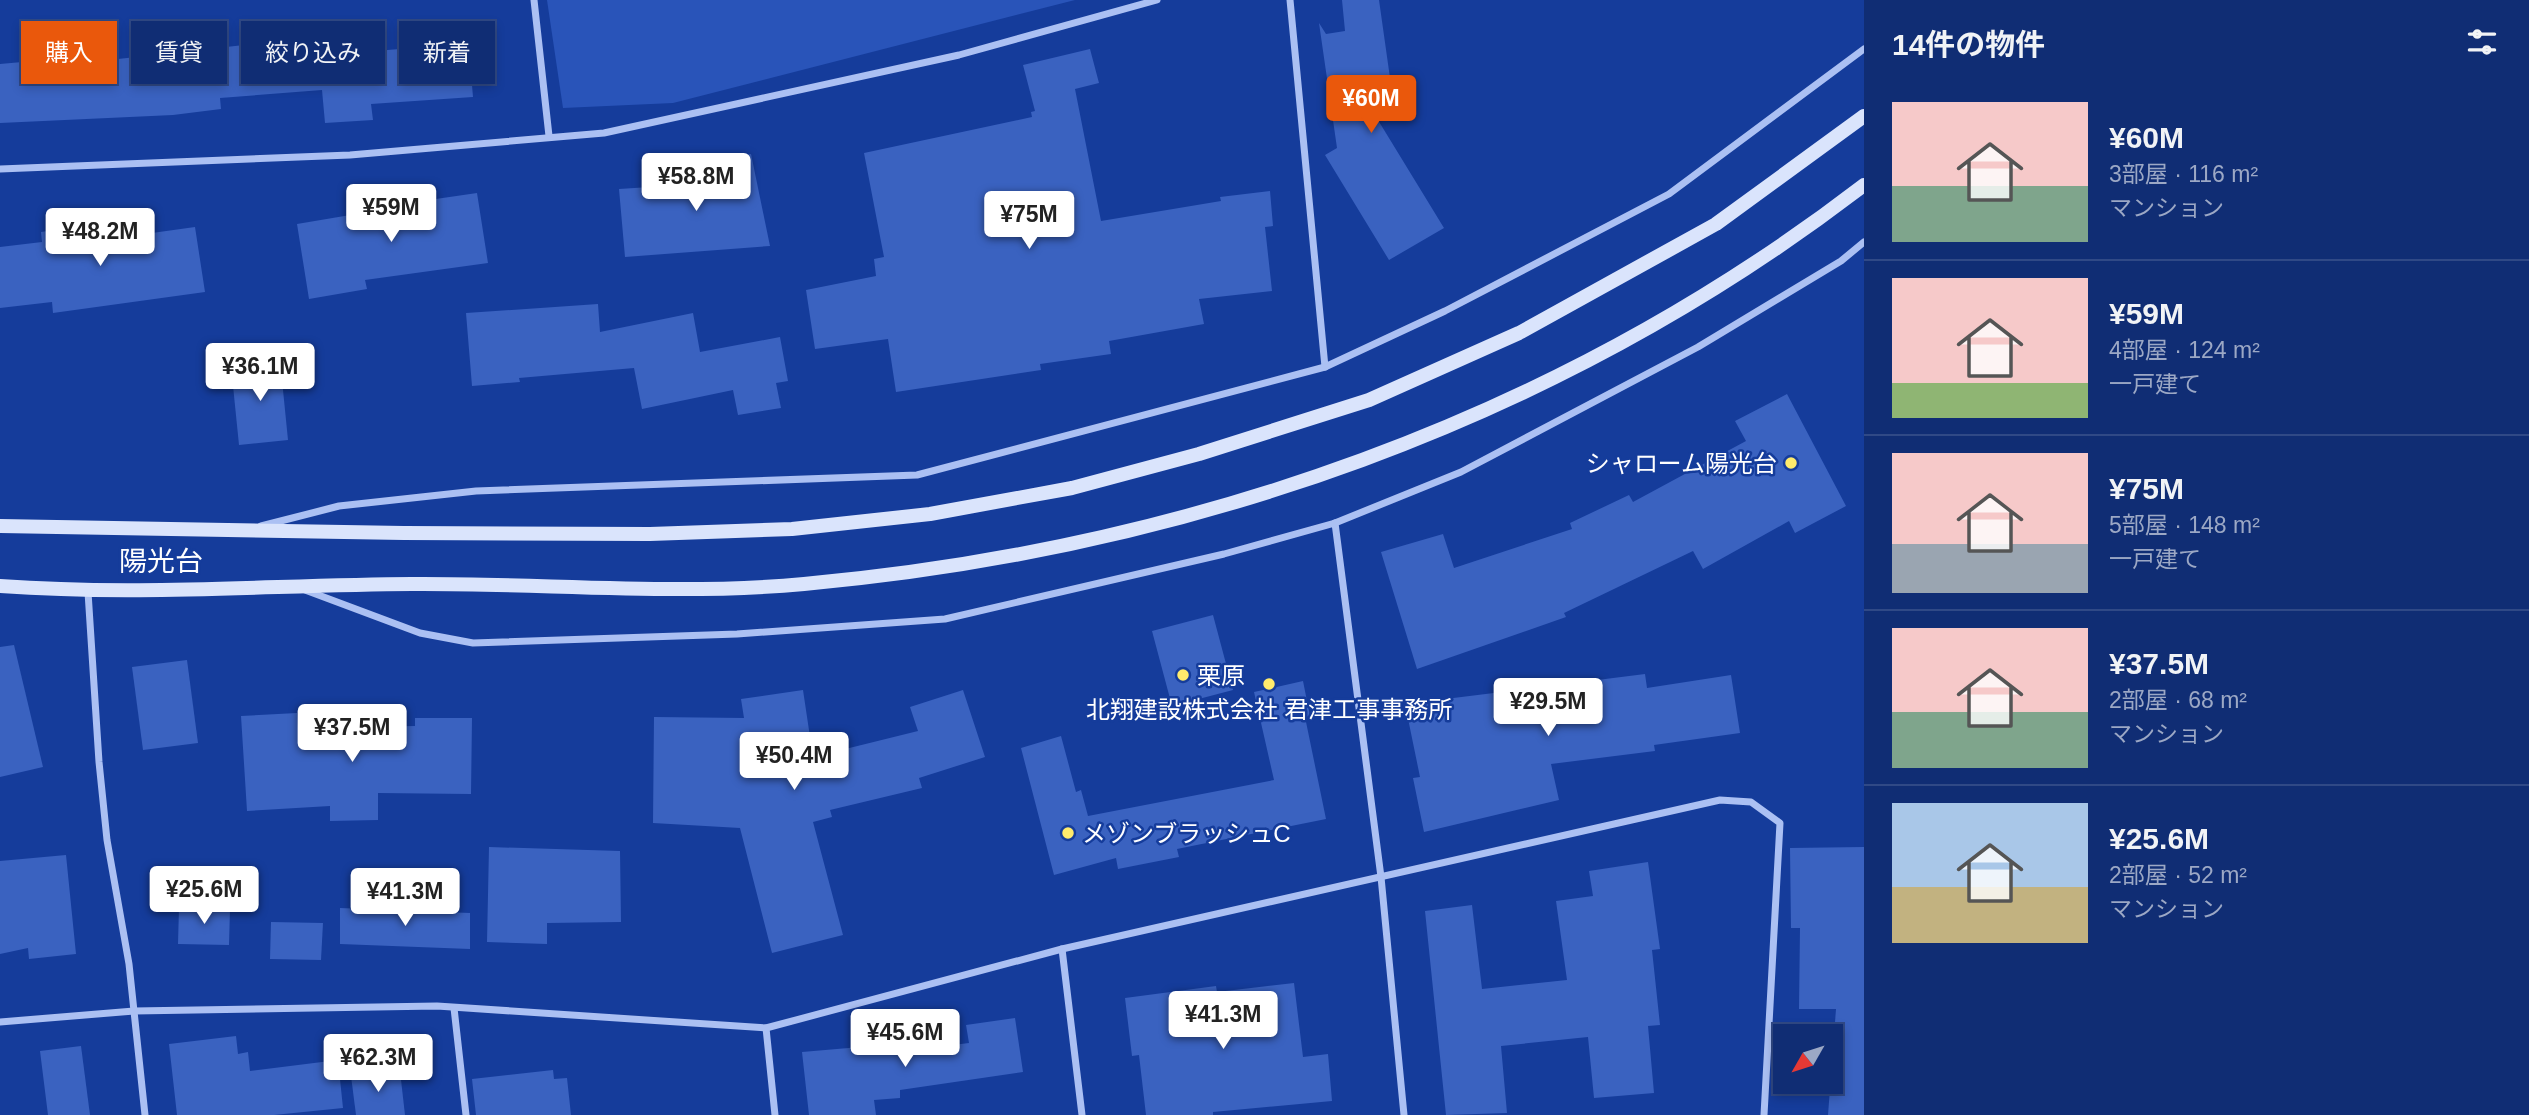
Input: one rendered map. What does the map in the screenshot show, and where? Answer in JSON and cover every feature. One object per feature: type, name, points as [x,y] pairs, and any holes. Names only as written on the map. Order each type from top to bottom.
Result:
[{"type":"street","points":[[534,0],[549,136]]},
{"type":"street","points":[[0,169],[350,155],[604,133],[946,58],[1157,0]]},
{"type":"street","points":[[1290,0],[1325,367]]},
{"type":"street","points":[[240,531],[339,506],[476,491],[917,475],[1325,367],[1445,312],[1669,194],[1864,49]]},
{"type":"street","points":[[0,526],[650,534],[792,529],[930,514],[1059,491],[1199,454],[1369,400],[1520,333],[1716,223],[1864,116]]},
{"type":"street","points":[[0,586],[88,592],[414,584],[624,589],[800,585],[928,569],[1078,545],[1211,509],[1388,453],[1544,385],[1640,333],[1734,275],[1864,185]]},
{"type":"street","points":[[298,587],[420,633],[473,643],[737,634],[946,619],[1224,554],[1335,523],[1461,472],[1662,365],[1841,261],[1864,242]]},
{"type":"street","points":[[1335,523],[1381,877],[1404,1115]]},
{"type":"street","points":[[88,592],[90,660],[107,840],[134,1011],[145,1115]]},
{"type":"street","points":[[0,1022],[134,1011],[454,1007],[766,1028],[1062,949],[1720,800],[1751,802],[1780,823],[1764,1115]]},
{"type":"street","points":[[1062,949],[1082,1115]]},
{"type":"street","points":[[454,1007],[466,1115]]},
{"type":"street","points":[[766,1028],[775,1115]]},
{"type":"shaded area","points":[[547,0],[1075,0],[673,103],[563,108]]},
{"type":"building","points":[[1342,0],[1379,0],[1391,85],[1359,89],[1444,228],[1389,260],[1325,155],[1337,148],[1319,23],[1326,34],[1345,31]]},
{"type":"building","points":[[241,45],[241,84],[385,84],[385,50],[399,49],[399,84],[472,84],[473,97],[371,104],[373,120],[325,123],[322,90],[220,98],[221,109],[173,115],[0,123],[0,64],[21,62],[21,84],[117,84],[117,59],[131,58],[131,84],[227,84],[227,47]]},
{"type":"building","points":[[1090,49],[1099,83],[1075,89],[1101,221],[1221,201],[1220,197],[1270,191],[1273,226],[1265,227],[1272,291],[1199,299],[1204,324],[1109,341],[1111,354],[1040,364],[1041,370],[896,392],[888,339],[815,349],[806,290],[876,276],[874,259],[884,257],[864,153],[1032,117],[1031,112],[1035,111],[1023,65]]},
{"type":"building","points":[[751,154],[770,246],[625,257],[619,189],[696,184],[693,166]]},
{"type":"building","points":[[477,193],[488,263],[365,280],[367,289],[309,299],[297,224],[374,211],[374,208]]},
{"type":"building","points":[[107,222],[109,239],[195,227],[205,292],[53,313],[52,302],[0,308],[0,247],[42,242],[41,232]]},
{"type":"building","points":[[598,304],[600,332],[693,313],[700,352],[780,337],[788,381],[776,383],[781,408],[738,415],[733,390],[642,409],[634,368],[519,378],[520,382],[472,386],[466,313]]},
{"type":"building","points":[[280,360],[288,440],[239,445],[231,366]]},
{"type":"building","points":[[1787,394],[1846,506],[1795,533],[1789,521],[1703,569],[1693,551],[1564,613],[1566,617],[1417,669],[1381,552],[1443,534],[1454,568],[1572,529],[1570,523],[1629,495],[1633,502],[1746,441],[1735,421]]},
{"type":"building","name":"栗原","points":[[1213,615],[1233,690],[1172,706],[1152,631]]},
{"type":"building","points":[[14,645],[43,767],[0,777],[0,647]]},
{"type":"building","points":[[187,660],[198,743],[143,750],[132,667]]},
{"type":"building","points":[[1645,674],[1647,688],[1731,675],[1740,733],[1654,745],[1655,751],[1551,764],[1559,800],[1424,832],[1413,778],[1420,777],[1405,704]]},
{"type":"building","points":[[1303,681],[1310,716],[1305,717],[1326,819],[1177,849],[1179,857],[1118,869],[1116,858],[1054,875],[1021,748],[1061,736],[1076,792],[1081,790],[1088,816],[1274,780],[1254,692]]},
{"type":"building","points":[[803,690],[813,757],[918,731],[910,707],[963,690],[985,757],[919,778],[922,788],[830,810],[832,817],[813,822],[843,935],[772,953],[740,828],[653,823],[654,717],[744,718],[741,699]]},
{"type":"building","points":[[297,713],[298,728],[415,726],[415,718],[472,718],[471,794],[378,793],[378,820],[330,821],[330,806],[247,811],[241,716]]},
{"type":"building","points":[[489,847],[620,851],[621,922],[547,923],[547,944],[487,942]]},
{"type":"building","points":[[1864,847],[1864,1115],[1828,1115],[1830,1094],[1843,1094],[1843,1024],[1835,1024],[1836,1009],[1799,1009],[1800,928],[1791,928],[1790,848]]},
{"type":"building","points":[[66,855],[76,954],[29,959],[28,948],[0,954],[0,861]]},
{"type":"building","points":[[1648,862],[1660,949],[1652,950],[1660,1025],[1648,1026],[1654,1093],[1594,1098],[1588,1037],[1501,1046],[1507,1113],[1446,1115],[1425,911],[1472,905],[1482,989],[1567,980],[1556,901],[1593,896],[1589,871]]},
{"type":"building","points":[[179,907],[230,909],[229,945],[178,944]]},
{"type":"building","points":[[340,908],[470,913],[470,949],[340,944]]},
{"type":"building","points":[[271,922],[323,923],[321,960],[270,959]]},
{"type":"building","points":[[1294,983],[1303,1057],[1328,1054],[1332,1101],[1213,1112],[1213,1115],[1146,1115],[1139,1055],[1132,1056],[1125,998],[1216,986],[1217,992]]},
{"type":"building","points":[[1015,1018],[1023,1072],[900,1090],[900,1098],[874,1100],[876,1115],[809,1115],[802,1052],[895,1044],[896,1052],[969,1043],[966,1025]]},
{"type":"building","points":[[236,1036],[238,1054],[248,1052],[250,1071],[338,1060],[343,1108],[274,1115],[177,1115],[169,1044]]},
{"type":"building","points":[[81,1046],[90,1115],[48,1115],[40,1051]]},
{"type":"building","points":[[553,1070],[554,1079],[567,1078],[571,1115],[476,1115],[472,1079]]},
{"type":"building","points":[[400,1071],[405,1115],[356,1115],[351,1076]]},
{"type":"place","name":"シャローム陽光台","points":[[1791,463]]},
{"type":"place","name":"栗原","points":[[1183,675]]},
{"type":"place","name":"北翔建設株式会社 君津工事事務所","points":[[1269,684]]},
{"type":"place","name":"メゾンブラッシュC","points":[[1068,833]]},
{"type":"district","name":"陽光台","points":[[161,561]]}]
